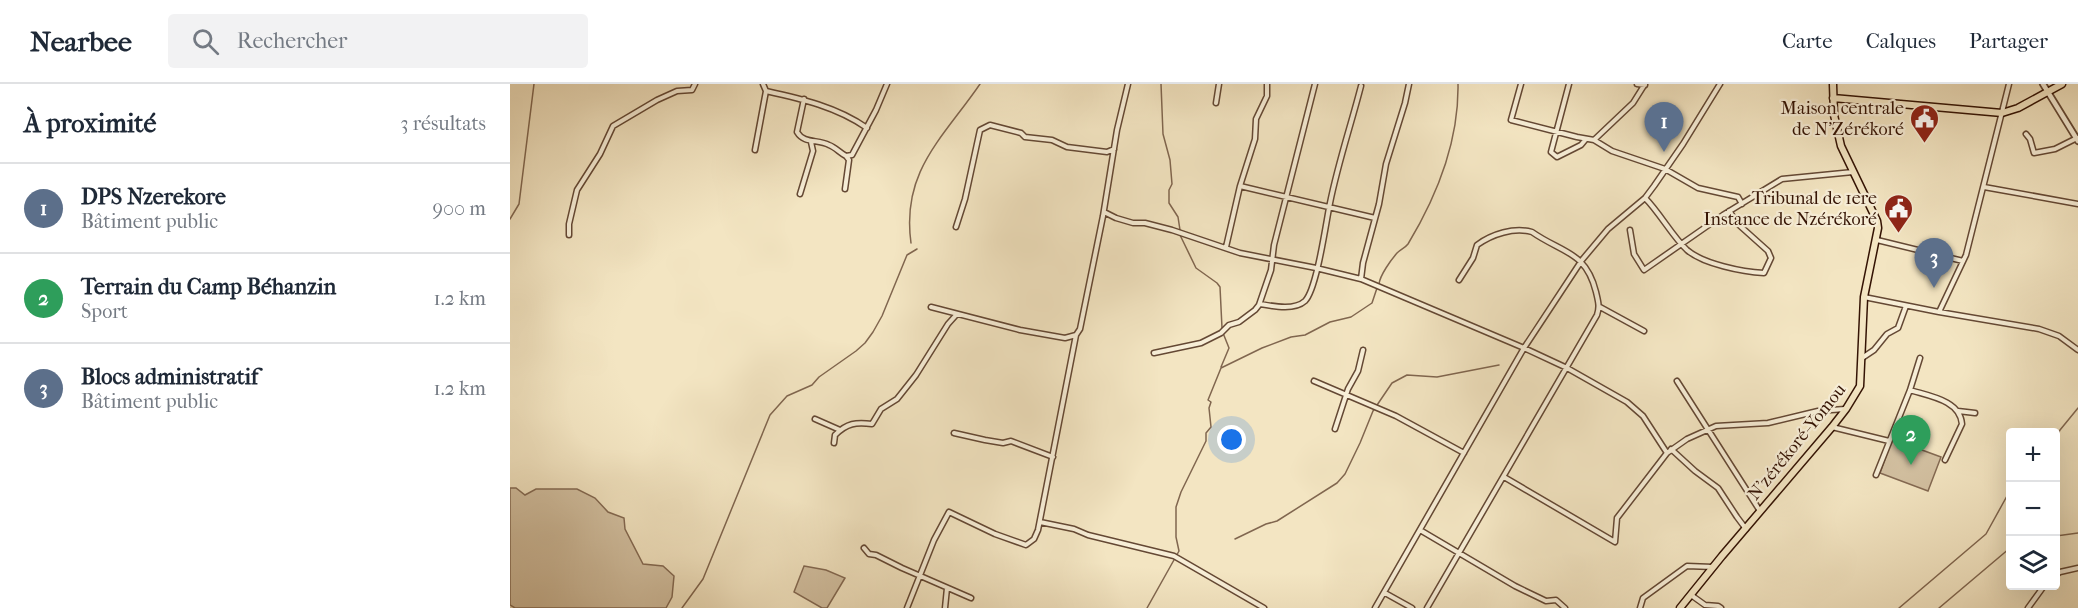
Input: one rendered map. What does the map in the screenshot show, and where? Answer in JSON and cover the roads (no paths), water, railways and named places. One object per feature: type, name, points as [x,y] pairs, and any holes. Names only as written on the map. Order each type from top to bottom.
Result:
[{"type":"highway","name":"N'zérékoré-Yomou","points":[[1680,608],[1832,427],[1860,386],[1864,297],[1878,228],[1841,146],[1834,114],[1833,84]]},
{"type":"highway","points":[[1833,98],[2002,113],[2018,108],[2062,84]]},
{"type":"street","points":[[569,235],[569,224],[577,190],[600,154],[613,126],[657,100],[677,91],[692,90],[694,84]]},
{"type":"street","points":[[755,150],[766,91],[763,84]]},
{"type":"street","points":[[845,189],[849,157],[867,128],[887,84]]},
{"type":"street","points":[[907,608],[934,540],[949,512],[995,534],[1026,545],[1034,539],[1040,522],[1076,335],[1080,329],[1128,84]]},
{"type":"street","points":[[1216,103],[1219,84]]},
{"type":"street","points":[[1226,247],[1240,186],[1255,139],[1256,119],[1267,96],[1267,84]]},
{"type":"street","points":[[1154,353],[1201,343],[1221,333],[1232,323],[1239,322],[1256,310],[1260,304],[1315,84]]},
{"type":"street","points":[[1361,279],[1386,164],[1405,103],[1408,84]]},
{"type":"street","points":[[1521,84],[1511,120],[1594,140],[1612,151],[1665,169],[1698,188],[1738,197],[1742,204]]},
{"type":"street","points":[[1569,84],[1551,153],[1557,156],[1581,145],[1586,139]]},
{"type":"street","points":[[1637,84],[1645,84]]},
{"type":"street","points":[[1594,140],[1633,103],[1645,84]]},
{"type":"street","points":[[1375,608],[1524,348],[1582,260],[1608,229],[1645,198],[1683,144],[1720,84]]},
{"type":"street","points":[[1939,312],[1963,261],[2009,84]]},
{"type":"street","points":[[2026,135],[2030,139],[2034,153],[2055,149],[2078,139],[2043,84]]},
{"type":"street","points":[[1260,304],[1295,306],[1304,301],[1314,279],[1360,86]]},
{"type":"street","points":[[766,91],[804,99],[842,113],[867,128]]},
{"type":"street","points":[[804,99],[797,132],[800,137],[811,142],[829,145],[849,157]]},
{"type":"street","points":[[956,227],[965,200],[980,130],[990,125],[1021,133],[1025,137],[1052,140],[1067,147],[1107,152],[1114,149]]},
{"type":"street","points":[[800,194],[813,151],[811,142]]},
{"type":"street","points":[[1630,230],[1634,254],[1644,270],[1729,211],[1782,179],[1853,172]]},
{"type":"street","points":[[1240,186],[1375,218]]},
{"type":"street","points":[[1984,187],[2078,204]]},
{"type":"street","points":[[1645,198],[1688,251],[1718,264],[1754,273],[1764,273],[1771,258],[1768,251],[1739,225],[1729,211]]},
{"type":"street","points":[[1104,212],[1116,218],[1133,223],[1145,223],[1240,253],[1361,279],[1524,348],[1567,368],[1627,402],[1643,416],[1667,453]]},
{"type":"street","points":[[1427,608],[1600,307],[1594,281],[1582,260],[1532,232],[1518,229],[1489,238],[1477,245],[1473,258],[1459,280]]},
{"type":"street","points":[[1877,240],[1963,261]]},
{"type":"street","points":[[1864,297],[2039,329],[2059,336],[2078,350]]},
{"type":"street","points":[[1862,358],[1874,350],[1887,334],[1898,328],[1906,306]]},
{"type":"street","points":[[932,307],[1020,330],[1065,338],[1076,335]]},
{"type":"street","points":[[1600,307],[1644,331]]},
{"type":"street","points":[[834,443],[835,435],[840,430],[854,422],[873,424],[881,409],[897,399],[957,314]]},
{"type":"street","points":[[1335,429],[1346,395],[1358,371],[1363,350]]},
{"type":"street","points":[[1876,475],[1910,390],[1920,358]]},
{"type":"street","points":[[1314,381],[1396,416],[1464,453]]},
{"type":"street","points":[[1677,381],[1760,512]]},
{"type":"street","points":[[1910,390],[1943,401],[1958,411],[1975,413]]},
{"type":"street","points":[[1504,477],[1615,542],[1617,518],[1667,453],[1687,439],[1716,426],[1768,423],[1818,411],[1846,409]]},
{"type":"street","points":[[1945,460],[1962,424],[1958,411]]},
{"type":"street","points":[[815,419],[840,430]]},
{"type":"street","points":[[1832,427],[1889,441]]},
{"type":"street","points":[[954,433],[1004,443],[1011,441],[1053,457]]},
{"type":"street","points":[[1671,449],[1718,488],[1747,529]]},
{"type":"street","points":[[1040,522],[1176,557],[1264,608]]},
{"type":"street","points":[[1420,530],[1545,604],[1556,600],[1565,608]]},
{"type":"street","points":[[864,548],[869,554],[876,555],[971,598]]},
{"type":"street","points":[[1640,608],[1643,598],[1687,566],[1713,567]]},
{"type":"street","points":[[2060,572],[2078,568]]},
{"type":"street","points":[[945,608],[947,588]]},
{"type":"street","points":[[2028,608],[2041,590]]},
{"type":"street","points":[[1385,593],[1412,608]]},
{"type":"street","points":[[1691,595],[1705,605],[1721,608]]},
{"type":"waterway","points":[[510,219],[519,204],[534,84]]},
{"type":"waterway","points":[[911,243],[912,195],[919,175],[939,139],[980,84]]},
{"type":"waterway","points":[[1161,84],[1163,134],[1170,160],[1172,184],[1169,190],[1169,203],[1178,217],[1180,230]]},
{"type":"waterway","points":[[1379,284],[1392,260],[1408,244],[1419,226],[1437,187],[1455,126],[1458,84]]},
{"type":"waterway","points":[[1180,235],[1196,268],[1220,287],[1222,328]]},
{"type":"waterway","points":[[682,608],[703,579],[770,415],[787,396],[812,385],[819,377],[865,343],[882,316],[907,255],[917,249]]},
{"type":"waterway","points":[[1147,608],[1179,551],[1176,537],[1176,507],[1206,441],[1206,433],[1211,427],[1209,408],[1211,402],[1208,400],[1221,368],[1262,348],[1291,337],[1305,335],[1330,322],[1351,317],[1372,303],[1377,288]]},
{"type":"waterway","points":[[1221,367],[1229,348],[1223,333]]},
{"type":"waterway","points":[[1235,539],[1277,521],[1337,483],[1345,474],[1373,411],[1392,383],[1407,375],[1437,377],[1499,365]]},
{"type":"waterway","points":[[2060,430],[2078,408]]},
{"type":"waterway","points":[[1899,608],[1986,534],[2006,498]]},
{"type":"waterway","points":[[2060,535],[2078,533]]},
{"type":"waterway","points":[[1939,608],[2006,551]]},
{"type":"place","name":"Maison centrale de N'Zérékoré","points":[[1925,144]]},
{"type":"place","name":"DPS Nzerekore","points":[[1664,152]]},
{"type":"place","name":"Tribunal de 1ere Instance de Nzérékoré","points":[[1898,234]]},
{"type":"place","name":"Blocs administratif","points":[[1934,288]]},
{"type":"place","name":"Terrain du Camp Béhanzin","points":[[1911,465]]}]
